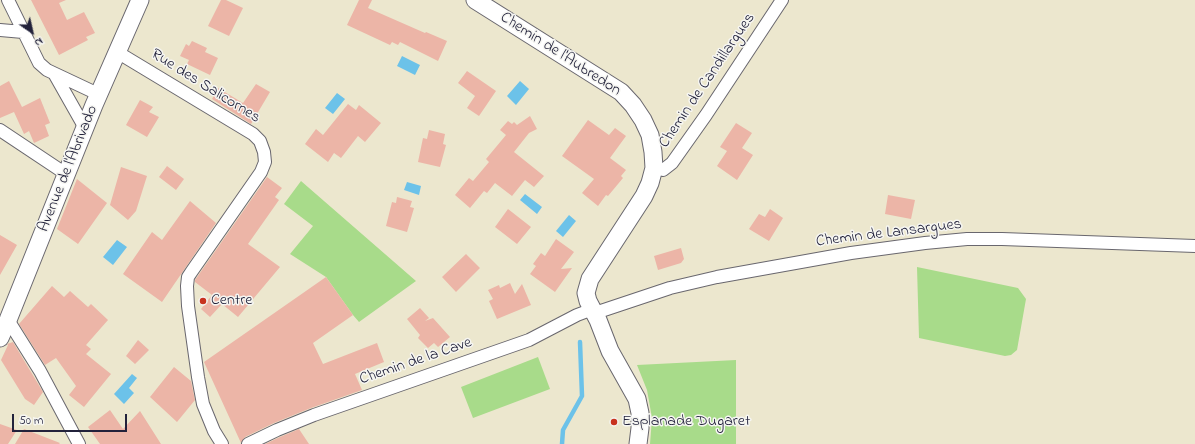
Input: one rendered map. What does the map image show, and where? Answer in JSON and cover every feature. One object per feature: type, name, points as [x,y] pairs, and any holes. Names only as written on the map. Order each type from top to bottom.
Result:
[{"type":"street","points":[[8,0],[39,63],[47,70],[98,94]]},
{"type":"street","name":"Avenue de l'Abrivado","points":[[0,338],[98,94],[140,0]]},
{"type":"street","name":"Chemin de l'Aubredon","points":[[475,0],[621,92],[633,105],[643,120],[650,135],[654,168],[650,183],[644,196],[590,279],[586,293],[588,301],[594,311],[610,351],[637,399],[640,420],[638,444]]},
{"type":"street","name":"Chemin de Candillargues","points":[[654,168],[663,170],[672,163],[706,115],[782,0]]},
{"type":"street","points":[[0,30],[23,32]]},
{"type":"street","name":"Rue des Salicornes","points":[[117,52],[253,134],[260,141],[264,152],[265,162],[261,172],[188,278],[188,306],[203,404],[214,431],[222,444]]},
{"type":"street","points":[[55,74],[85,128]]},
{"type":"street","points":[[0,130],[66,174]]},
{"type":"street","name":"Chemin de Lansargues","points":[[594,311],[670,288],[717,277],[851,253],[926,244],[967,240],[1002,239],[1195,246]]},
{"type":"street","name":"Chemin de la Cave","points":[[248,444],[314,415],[529,340],[577,315],[594,311]]},
{"type":"street","points":[[8,320],[40,371],[80,444]]},
{"type":"green space","points":[[301,181],[416,281],[359,322],[326,277],[290,254],[313,226],[284,204]]},
{"type":"green space","points":[[917,267],[1018,288],[1026,299],[1017,350],[1011,355],[1005,356],[919,338]]},
{"type":"green space","points":[[538,357],[550,389],[473,418],[461,387]]},
{"type":"green space","points":[[736,360],[736,444],[650,444],[652,418],[647,390],[637,365]]},
{"type":"water","points":[[402,56],[420,65],[415,75],[397,66]]},
{"type":"water","points":[[520,81],[529,89],[516,105],[507,96]]},
{"type":"water","points":[[337,93],[345,99],[333,114],[325,108]]},
{"type":"water","points":[[407,182],[421,186],[419,195],[404,190]]},
{"type":"water","points":[[525,194],[542,207],[537,214],[520,200]]},
{"type":"water","points":[[569,215],[576,221],[563,237],[556,231]]},
{"type":"water","points":[[117,240],[127,247],[113,265],[103,257]]},
{"type":"water","points":[[132,374],[137,378],[129,388],[134,393],[124,404],[114,394]]},
{"type":"building","points":[[31,0],[66,0],[59,3],[67,20],[84,12],[95,33],[86,37],[88,40],[59,55]]},
{"type":"building","points":[[221,0],[226,0],[243,8],[229,36],[208,26]]},
{"type":"building","points":[[359,0],[372,0],[368,8],[447,41],[438,61],[400,42],[398,45],[392,42],[390,45],[347,25]]},
{"type":"building","points":[[192,41],[207,48],[205,52],[218,58],[210,75],[187,64],[189,60],[180,56],[186,44],[189,46]]},
{"type":"building","points":[[467,71],[496,91],[479,116],[467,108],[475,96],[458,83]]},
{"type":"building","points":[[9,81],[22,107],[40,98],[50,123],[45,125],[49,136],[34,143],[29,131],[24,134],[14,112],[0,118],[0,86]]},
{"type":"building","points":[[256,84],[270,92],[251,124],[212,99],[218,88],[243,103]]},
{"type":"building","points":[[140,100],[153,107],[149,112],[159,117],[147,137],[126,125]]},
{"type":"building","points":[[348,104],[356,110],[359,105],[381,123],[365,142],[358,136],[341,158],[334,153],[328,162],[305,144],[316,129],[323,135]]},
{"type":"building","points":[[530,116],[537,129],[529,133],[514,152],[544,176],[534,187],[525,180],[512,196],[495,183],[487,193],[484,191],[470,208],[455,195],[469,178],[473,181],[489,162],[486,159],[506,135],[500,130],[508,121],[512,124],[514,122],[517,125]]},
{"type":"building","points":[[588,120],[609,135],[615,128],[626,136],[610,158],[626,170],[621,176],[623,178],[608,196],[606,195],[598,206],[582,193],[594,179],[562,156]]},
{"type":"building","points":[[736,123],[752,133],[742,148],[753,155],[737,180],[717,166],[727,151],[720,147]]},
{"type":"building","points":[[429,130],[445,134],[443,144],[446,145],[440,167],[418,162],[423,138],[427,139]]},
{"type":"building","points":[[167,166],[184,179],[176,190],[159,177]]},
{"type":"building","points":[[121,167],[147,176],[136,211],[128,220],[110,205]]},
{"type":"building","points":[[267,177],[282,188],[275,197],[279,200],[248,244],[280,267],[238,317],[222,304],[210,317],[201,309],[212,295],[195,282],[195,280]]},
{"type":"building","points":[[77,179],[107,203],[78,244],[57,229]]},
{"type":"building","points":[[888,195],[915,200],[911,219],[885,214]]},
{"type":"building","points":[[397,197],[412,201],[410,207],[414,208],[407,232],[386,226],[392,202],[396,203]]},
{"type":"building","points":[[190,201],[216,223],[162,302],[123,274],[152,232],[162,240]]},
{"type":"building","points":[[508,209],[531,227],[517,244],[495,227]]},
{"type":"building","points":[[770,209],[783,218],[769,241],[749,229],[759,214],[765,217]]},
{"type":"building","points":[[0,235],[17,245],[0,275]]},
{"type":"building","points":[[556,239],[574,252],[561,269],[572,268],[555,292],[530,274],[536,266],[533,264],[541,253],[545,256]]},
{"type":"building","points":[[681,248],[684,259],[681,263],[658,270],[654,256]]},
{"type":"building","points":[[466,254],[480,268],[456,292],[442,277]]},
{"type":"building","points":[[326,277],[353,315],[313,343],[323,364],[377,343],[384,362],[355,374],[362,390],[274,423],[245,437],[241,443],[204,362]]},
{"type":"building","points":[[510,283],[515,294],[522,284],[531,305],[497,319],[489,301],[493,299],[488,290],[499,285],[500,288]]},
{"type":"building","points":[[52,286],[64,297],[70,291],[88,307],[91,304],[108,320],[86,345],[91,349],[86,354],[111,374],[84,407],[69,395],[76,386],[56,358],[45,365],[19,324]]},
{"type":"building","points":[[420,308],[429,318],[425,321],[433,318],[450,337],[438,347],[434,343],[428,348],[418,338],[420,335],[407,319]]},
{"type":"building","points":[[138,340],[149,350],[135,364],[126,356]]},
{"type":"building","points":[[13,342],[43,392],[34,405],[25,399],[1,360],[8,345],[7,344]]},
{"type":"building","points":[[174,367],[191,381],[195,400],[177,422],[150,397]]},
{"type":"building","points":[[110,410],[123,429],[140,411],[161,444],[100,444],[88,427]]},
{"type":"building","points":[[0,424],[17,430],[8,444],[0,444]]},
{"type":"building","points":[[24,429],[60,443],[15,444]]},
{"type":"building","points":[[299,429],[309,444],[265,444],[280,437]]},
{"type":"waterway","points":[[562,444],[563,430],[582,396],[580,342]]},
{"type":"place","name":"Centre","points":[[203,301]]},
{"type":"place","name":"Esplanade Dugaret","points":[[614,422]]}]
